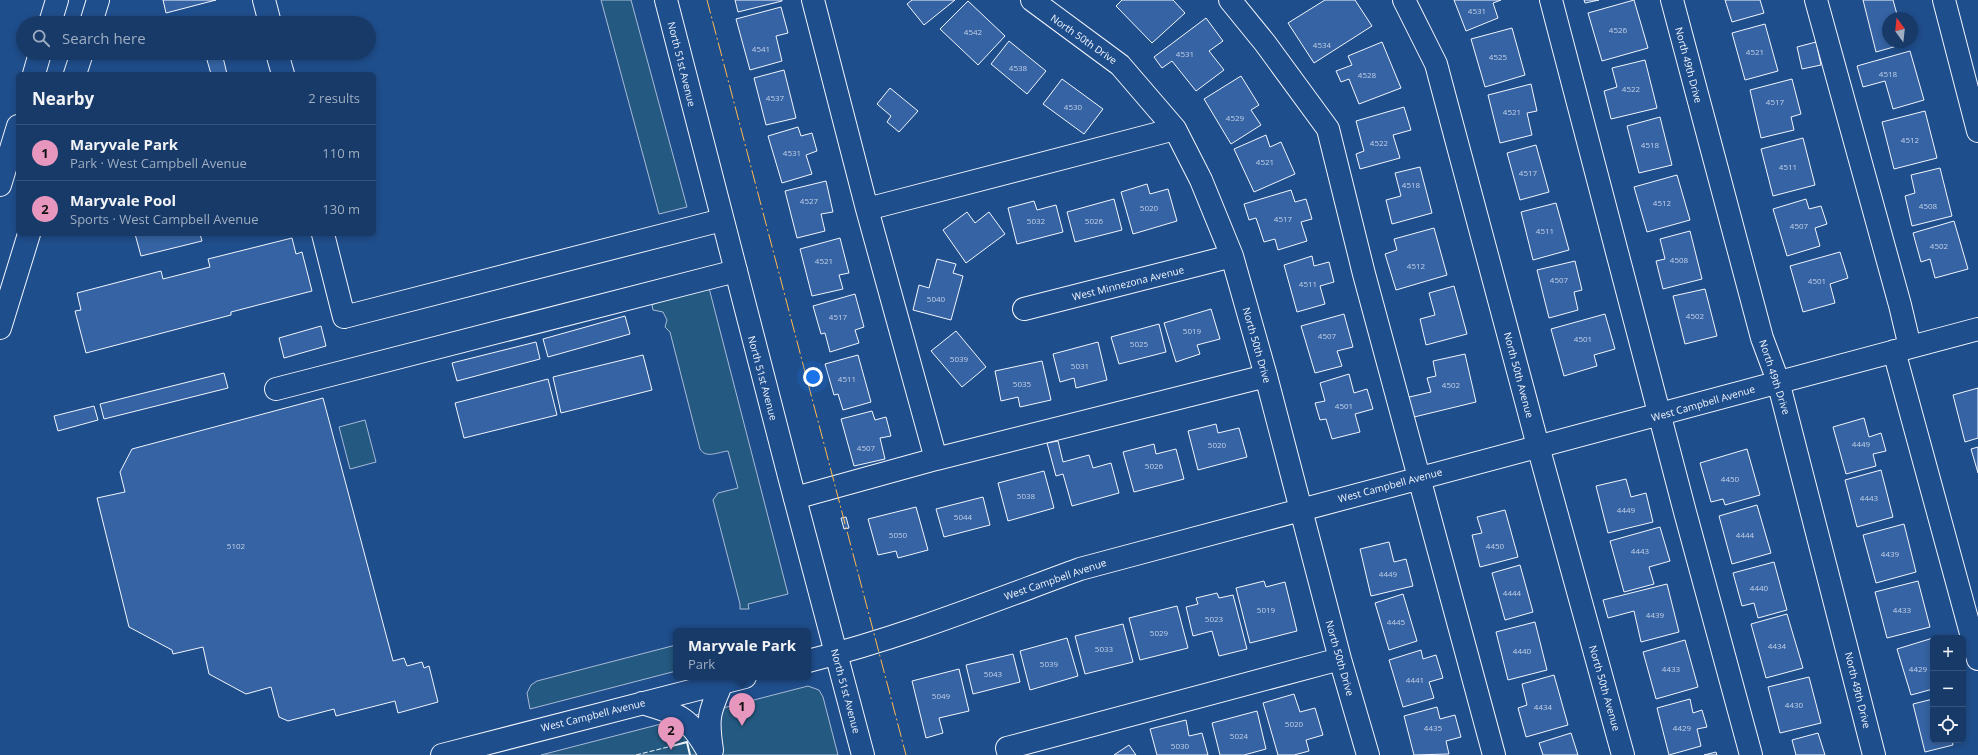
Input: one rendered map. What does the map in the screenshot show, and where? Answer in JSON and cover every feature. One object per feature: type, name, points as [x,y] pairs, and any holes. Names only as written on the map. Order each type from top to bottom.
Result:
[{"type":"street","points":[[52,16],[57,0]]},
{"type":"street","points":[[93,16],[98,0]]},
{"type":"street","points":[[264,0],[268,16]]},
{"type":"street","name":"North 51st Avenue","points":[[666,0],[722,220],[863,755]]},
{"type":"street","points":[[813,0],[936,459]]},
{"type":"street","name":"North 50th Drive","points":[[1032,0],[1039,7],[1120,65],[1175,129],[1201,180],[1232,256],[1266,376],[1340,659],[1368,755]]},
{"type":"street","points":[[1230,0],[1266,43],[1328,129],[1364,274],[1494,755]]},
{"type":"street","name":"North 50th Avenue","points":[[1404,0],[1436,64],[1538,446],[1623,755]]},
{"type":"street","points":[[1551,0],[1751,755]]},
{"type":"street","name":"North 49th Drive","points":[[1672,0],[1762,338],[1778,381],[1874,755]]},
{"type":"street","points":[[1816,0],[1840,92],[1900,306],[1902,349],[1978,659]]},
{"type":"street","points":[[1944,0],[1978,131]]},
{"type":"street","points":[[35,72],[38,60]]},
{"type":"street","points":[[76,72],[80,60]]},
{"type":"street","points":[[280,60],[283,72]]},
{"type":"street","points":[[868,209],[1175,129]]},
{"type":"street","points":[[0,185],[16,133]]},
{"type":"street","points":[[324,236],[344,317],[722,220]]},
{"type":"street","points":[[0,328],[27,236]]},
{"type":"street","name":"West Minnezona Avenue","points":[[1024,309],[1232,256]]},
{"type":"street","points":[[276,389],[736,272]]},
{"type":"street","name":"West Campbell Avenue","points":[[811,660],[837,654],[941,620],[1080,569],[1419,477],[1660,415],[1778,381],[1978,329]]},
{"type":"street","points":[[795,498],[936,459],[1266,376]]},
{"type":"street","points":[[1009,755],[1007,748],[1340,659]]},
{"type":"street","name":"West Campbell Avenue","points":[[442,755],[734,680]]},
{"type":"street","points":[[711,755],[708,724],[711,707],[722,683]]},
{"type":"street","points":[[642,703],[666,710],[685,720],[698,732],[711,755]]},
{"type":"shaded area","points":[[601,0],[631,0],[687,207],[659,214]]},
{"type":"shaded area","points":[[709,288],[788,594],[748,604],[749,609],[740,609],[740,604],[713,500],[718,493],[738,488],[728,451],[706,454],[700,449],[670,332],[665,327],[667,320],[663,312],[653,310],[652,305],[673,294]]},
{"type":"shaded area","points":[[365,420],[376,462],[350,469],[339,427]]},
{"type":"shaded area","points":[[673,646],[673,672],[530,709],[527,693],[531,685],[537,681]]},
{"type":"shaded area","points":[[808,686],[819,690],[823,697],[838,755],[541,755]]},
{"type":"building","points":[[163,0],[216,0],[166,13]]},
{"type":"building","points":[[735,0],[782,0],[782,1],[738,12]]},
{"type":"building","points":[[912,0],[955,0],[924,25],[907,4]]},
{"type":"building","points":[[1122,0],[1173,0],[1185,13],[1152,43],[1116,6]]},
{"type":"building","points":[[1325,0],[1355,0],[1372,26],[1314,63],[1288,23]]},
{"type":"building","points":[[1454,0],[1501,0],[1493,3],[1498,18],[1466,31]]},
{"type":"building","points":[[1584,0],[1599,0],[1585,3]]},
{"type":"building","points":[[1634,0],[1648,48],[1602,61],[1588,13]]},
{"type":"building","points":[[1725,0],[1760,0],[1764,13],[1732,22]]},
{"type":"building","points":[[1863,0],[1893,0],[1896,12],[1882,12],[1882,48],[1890,48],[1876,52]]},
{"type":"building","points":[[968,1],[1005,36],[978,65],[940,29]]},
{"type":"building","points":[[781,7],[788,33],[776,36],[782,61],[750,70],[736,19]]},
{"type":"building","points":[[1206,18],[1223,41],[1209,51],[1224,70],[1196,91],[1172,61],[1162,68],[1154,57]]},
{"type":"building","points":[[1765,24],[1778,71],[1745,80],[1732,33]]},
{"type":"building","points":[[1512,28],[1525,75],[1485,87],[1471,39]]},
{"type":"building","points":[[1009,41],[1046,71],[1027,94],[991,64]]},
{"type":"building","points":[[1382,42],[1401,88],[1359,104],[1349,79],[1341,82],[1336,71],[1352,65],[1348,56]]},
{"type":"building","points":[[1816,42],[1821,65],[1802,69],[1797,47]]},
{"type":"building","points":[[1910,51],[1924,100],[1893,109],[1885,81],[1863,87],[1857,66]]},
{"type":"building","points":[[207,60],[224,60],[227,72],[210,72]]},
{"type":"building","points":[[1645,60],[1657,108],[1611,119],[1604,91],[1617,87],[1612,68]]},
{"type":"building","points":[[784,70],[796,118],[766,125],[754,78]]},
{"type":"building","points":[[1241,76],[1259,105],[1251,110],[1261,125],[1231,144],[1204,99]]},
{"type":"building","points":[[1062,79],[1103,109],[1084,134],[1043,104]]},
{"type":"building","points":[[1792,79],[1801,114],[1791,117],[1794,130],[1761,138],[1750,90]]},
{"type":"building","points":[[1531,84],[1537,111],[1527,113],[1532,135],[1500,143],[1488,95]]},
{"type":"building","points":[[890,88],[918,111],[899,132],[887,122],[891,116],[877,104]]},
{"type":"building","points":[[1404,107],[1411,130],[1393,135],[1400,158],[1360,169],[1356,154],[1364,151],[1356,121]]},
{"type":"building","points":[[1925,111],[1937,158],[1894,169],[1882,122]]},
{"type":"building","points":[[1660,117],[1672,165],[1639,173],[1627,126]]},
{"type":"building","points":[[798,127],[801,136],[812,133],[817,151],[806,155],[812,174],[782,183],[768,136]]},
{"type":"building","points":[[1266,135],[1270,147],[1281,142],[1295,174],[1254,192],[1234,149]]},
{"type":"building","points":[[1803,138],[1815,185],[1773,196],[1761,149]]},
{"type":"building","points":[[1536,145],[1549,192],[1520,200],[1507,153]]},
{"type":"building","points":[[1420,167],[1432,213],[1392,224],[1386,200],[1401,196],[1395,173]]},
{"type":"building","points":[[1940,168],[1952,216],[1912,226],[1905,196],[1915,193],[1911,175]]},
{"type":"building","points":[[1677,175],[1690,220],[1647,232],[1634,187]]},
{"type":"building","points":[[826,181],[833,212],[821,214],[825,231],[797,238],[785,191]]},
{"type":"building","points":[[1147,184],[1150,194],[1168,189],[1177,221],[1133,234],[1121,192]]},
{"type":"building","points":[[1291,190],[1295,202],[1306,199],[1312,219],[1301,222],[1307,241],[1278,250],[1275,239],[1264,242],[1256,218],[1249,220],[1244,204]]},
{"type":"building","points":[[1114,199],[1122,230],[1075,242],[1067,212]]},
{"type":"building","points":[[1806,199],[1809,209],[1821,206],[1827,224],[1815,228],[1820,246],[1787,256],[1773,209]]},
{"type":"building","points":[[1034,201],[1037,210],[1056,205],[1063,232],[1017,244],[1008,208]]},
{"type":"building","points":[[1556,203],[1569,250],[1533,260],[1521,212]]},
{"type":"building","points":[[967,212],[975,223],[989,212],[1005,234],[966,263],[943,230]]},
{"type":"building","points":[[1954,221],[1968,269],[1935,278],[1930,259],[1921,262],[1913,233]]},
{"type":"building","points":[[1434,228],[1447,275],[1396,290],[1385,254],[1397,250],[1394,239]]},
{"type":"building","points":[[1690,231],[1702,279],[1663,289],[1656,261],[1665,259],[1660,239]]},
{"type":"building","points":[[136,236],[201,236],[202,241],[141,256]]},
{"type":"building","points":[[292,238],[296,254],[302,252],[312,291],[231,312],[231,315],[86,353],[75,311],[81,310],[77,293],[161,271],[163,279],[210,267],[208,259]]},
{"type":"building","points":[[840,238],[849,273],[839,275],[843,289],[812,296],[800,249]]},
{"type":"building","points":[[1840,252],[1848,278],[1830,284],[1835,303],[1803,312],[1790,266]]},
{"type":"building","points":[[1312,256],[1314,266],[1329,262],[1334,282],[1320,286],[1325,304],[1297,312],[1284,265]]},
{"type":"building","points":[[937,259],[956,264],[953,273],[963,276],[951,320],[913,310],[919,285],[929,288]]},
{"type":"building","points":[[1575,261],[1582,290],[1574,292],[1578,310],[1549,318],[1537,270]]},
{"type":"building","points":[[1454,286],[1467,334],[1426,345],[1420,319],[1435,315],[1429,293]]},
{"type":"building","points":[[1705,289],[1717,336],[1685,344],[1673,296]]},
{"type":"building","points":[[855,294],[864,327],[855,330],[859,343],[830,352],[825,333],[821,334],[813,306]]},
{"type":"building","points":[[1211,309],[1220,339],[1197,345],[1200,354],[1176,362],[1164,323]]},
{"type":"building","points":[[1344,314],[1353,347],[1337,351],[1342,366],[1315,373],[1301,326]]},
{"type":"building","points":[[1605,314],[1615,349],[1594,355],[1597,366],[1564,376],[1551,329]]},
{"type":"building","points":[[625,316],[630,334],[548,357],[543,339]]},
{"type":"building","points":[[1159,324],[1166,352],[1119,364],[1111,337]]},
{"type":"building","points":[[321,326],[326,346],[284,358],[279,338]]},
{"type":"building","points":[[956,331],[986,367],[962,387],[931,351]]},
{"type":"building","points":[[536,342],[540,359],[457,381],[452,363]]},
{"type":"building","points":[[1098,342],[1107,380],[1076,388],[1074,378],[1060,382],[1053,354]]},
{"type":"building","points":[[1465,354],[1476,402],[1410,418],[1405,398],[1431,392],[1427,378],[1436,376],[1433,361]]},
{"type":"building","points":[[643,355],[652,390],[561,413],[553,377]]},
{"type":"building","points":[[858,355],[871,402],[843,410],[838,394],[834,395],[825,364]]},
{"type":"building","points":[[1042,361],[1051,400],[1020,407],[1018,397],[1001,401],[995,371]]},
{"type":"building","points":[[224,373],[228,388],[104,419],[100,404]]},
{"type":"building","points":[[1349,374],[1354,393],[1367,389],[1373,409],[1355,414],[1360,432],[1332,439],[1326,419],[1320,420],[1315,403],[1325,401],[1320,383]]},
{"type":"building","points":[[548,379],[557,415],[464,438],[455,403]]},
{"type":"building","points":[[1978,388],[1978,438],[1965,442],[1953,395]]},
{"type":"building","points":[[323,398],[393,661],[404,658],[407,666],[422,662],[424,668],[429,666],[438,702],[398,713],[395,701],[336,716],[334,709],[288,721],[279,717],[271,687],[246,694],[209,674],[203,647],[173,654],[172,650],[129,627],[97,498],[125,492],[120,472],[132,449]]},
{"type":"building","points":[[94,406],[98,420],[58,431],[54,416]]},
{"type":"building","points":[[872,411],[875,420],[886,417],[891,436],[880,438],[885,459],[854,466],[841,419]]},
{"type":"building","points":[[1864,418],[1869,437],[1881,433],[1886,451],[1873,454],[1876,466],[1846,474],[1833,427]]},
{"type":"building","points":[[1216,424],[1218,433],[1239,428],[1247,457],[1198,470],[1188,431]]},
{"type":"building","points":[[1058,441],[1063,462],[1089,455],[1093,468],[1111,463],[1119,493],[1072,506],[1063,474],[1056,476],[1047,443]]},
{"type":"building","points":[[1154,444],[1156,454],[1176,449],[1184,479],[1134,492],[1123,452]]},
{"type":"building","points":[[1978,447],[1978,473],[1971,449]]},
{"type":"building","points":[[1747,449],[1760,495],[1725,505],[1723,499],[1711,502],[1700,463]]},
{"type":"building","points":[[1881,470],[1893,517],[1857,527],[1845,480]]},
{"type":"building","points":[[1044,471],[1054,508],[1008,521],[998,483]]},
{"type":"building","points":[[1626,479],[1631,497],[1646,493],[1653,522],[1608,533],[1596,486]]},
{"type":"building","points":[[983,497],[990,525],[944,537],[936,509]]},
{"type":"building","points":[[1757,505],[1771,553],[1732,564],[1719,516]]},
{"type":"building","points":[[916,507],[928,550],[898,558],[896,551],[878,555],[868,519]]},
{"type":"building","points":[[1505,510],[1518,557],[1480,567],[1472,535],[1482,533],[1477,517]]},
{"type":"building","points":[[846,517],[849,528],[844,529],[841,518]]},
{"type":"building","points":[[1904,524],[1916,572],[1876,583],[1863,535]]},
{"type":"building","points":[[1660,527],[1670,561],[1649,567],[1654,584],[1624,592],[1610,541]]},
{"type":"building","points":[[1389,542],[1394,562],[1406,559],[1413,586],[1371,596],[1360,549]]},
{"type":"building","points":[[1774,562],[1787,610],[1758,618],[1754,603],[1742,606],[1733,573]]},
{"type":"building","points":[[1520,565],[1533,612],[1505,620],[1492,573]]},
{"type":"building","points":[[1264,581],[1266,587],[1285,582],[1297,631],[1250,643],[1236,588]]},
{"type":"building","points":[[1918,581],[1930,627],[1887,638],[1875,592]]},
{"type":"building","points":[[1667,584],[1679,632],[1641,642],[1634,611],[1608,618],[1603,600]]},
{"type":"building","points":[[1217,593],[1219,598],[1233,595],[1247,649],[1219,656],[1212,631],[1193,636],[1186,607],[1198,604],[1196,598]]},
{"type":"building","points":[[1403,594],[1417,641],[1389,650],[1375,603]]},
{"type":"building","points":[[1177,606],[1188,648],[1140,660],[1129,618]]},
{"type":"building","points":[[1787,614],[1803,668],[1766,678],[1751,624]]},
{"type":"building","points":[[1535,622],[1547,670],[1508,680],[1496,632]]},
{"type":"building","points":[[1123,624],[1133,662],[1085,674],[1075,636]]},
{"type":"building","points":[[1067,638],[1078,676],[1030,690],[1020,651]]},
{"type":"building","points":[[1930,639],[1930,690],[1911,695],[1897,649]]},
{"type":"building","points":[[1685,640],[1698,687],[1656,699],[1643,652]]},
{"type":"building","points":[[1421,650],[1423,659],[1436,655],[1443,678],[1429,682],[1434,698],[1403,707],[1389,660]]},
{"type":"building","points":[[1013,654],[1020,682],[973,694],[966,665]]},
{"type":"building","points":[[959,669],[969,711],[939,718],[943,733],[926,738],[912,681]]},
{"type":"building","points":[[1554,675],[1568,725],[1526,737],[1518,708],[1527,705],[1522,684]]},
{"type":"building","points":[[1809,677],[1821,723],[1780,733],[1768,687]]},
{"type":"building","points":[[1294,694],[1300,712],[1315,708],[1323,735],[1306,740],[1309,751],[1294,755],[1278,755],[1263,703]]},
{"type":"building","points":[[1690,699],[1693,713],[1702,710],[1707,727],[1697,729],[1701,746],[1669,755],[1657,708]]},
{"type":"building","points":[[1930,700],[1930,743],[1953,743],[1953,745],[1925,752],[1913,704]]},
{"type":"building","points":[[1437,707],[1440,719],[1455,715],[1461,737],[1446,741],[1449,754],[1414,755],[1404,716]]},
{"type":"building","points":[[1257,711],[1266,749],[1244,755],[1220,755],[1212,723]]},
{"type":"building","points":[[1186,720],[1189,736],[1202,733],[1208,755],[1157,755],[1150,729]]},
{"type":"building","points":[[1571,733],[1578,755],[1543,755],[1539,743]]},
{"type":"building","points":[[1818,733],[1825,755],[1796,755],[1792,740]]},
{"type":"building","points":[[1129,745],[1136,755],[1114,755]]},
{"type":"building","points":[[1716,752],[1717,755],[1704,755]]},
{"type":"fence","points":[[636,755],[672,746]]},
{"type":"wall","points":[[672,746],[687,742],[690,755]]},
{"type":"power","points":[[707,0],[906,755]]},
{"type":"place","name":"Maryvale Park","points":[[742,726]]},
{"type":"place","name":"Maryvale Pool","points":[[671,750]]}]
